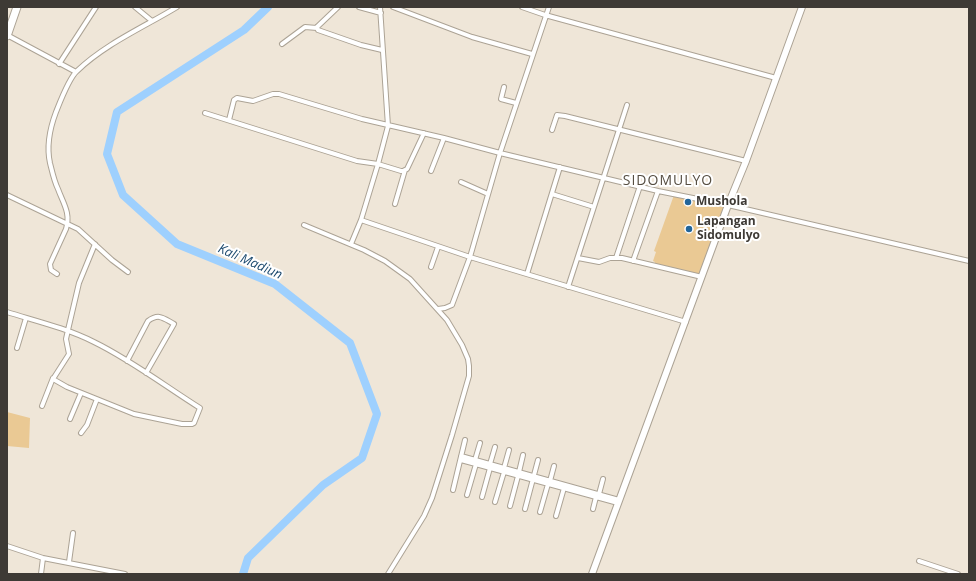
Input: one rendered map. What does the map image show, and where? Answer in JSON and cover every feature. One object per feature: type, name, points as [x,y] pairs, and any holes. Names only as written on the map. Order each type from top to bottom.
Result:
[{"type":"highway","points":[[7,36],[17,7]]},
{"type":"main road","points":[[592,574],[802,7]]},
{"type":"street","points":[[59,64],[96,7]]},
{"type":"street","points":[[135,7],[152,22]]},
{"type":"street","points":[[57,274],[51,270],[50,264],[68,223],[68,214],[56,184],[50,162],[49,140],[51,128],[61,99],[76,72],[108,48],[177,7]]},
{"type":"street","points":[[317,28],[338,7]]},
{"type":"street","points":[[359,7],[381,13]]},
{"type":"street","points":[[351,244],[361,220],[388,126],[380,7]]},
{"type":"street","points":[[393,7],[472,37],[532,54]]},
{"type":"street","points":[[522,7],[545,15],[776,78]]},
{"type":"street","points":[[438,309],[452,305],[470,257],[500,153],[548,7]]},
{"type":"street","points":[[282,44],[305,27],[317,28],[361,45],[382,50]]},
{"type":"street","points":[[7,36],[76,72]]},
{"type":"street","points":[[504,87],[501,99],[516,103]]},
{"type":"street","points":[[229,120],[234,100],[237,98],[253,101],[274,94],[279,94],[388,126],[424,133],[658,191],[728,205],[969,261]]},
{"type":"street","points":[[568,286],[627,105]]},
{"type":"street","points":[[205,113],[357,162],[378,164],[400,171],[405,170]]},
{"type":"street","points":[[552,130],[558,115],[746,161]]},
{"type":"street","points":[[395,204],[405,170],[424,133]]},
{"type":"street","points":[[431,171],[444,138]]},
{"type":"street","points":[[527,274],[560,167]]},
{"type":"street","points":[[461,182],[488,194]]},
{"type":"street","points":[[616,258],[640,186]]},
{"type":"street","points":[[633,261],[658,191]]},
{"type":"street","points":[[552,194],[594,207]]},
{"type":"street","points":[[7,195],[68,223],[86,235],[112,260],[128,272]]},
{"type":"street","points":[[361,220],[438,247],[686,322]]},
{"type":"street","points":[[304,225],[351,244],[385,261],[410,279],[447,320],[462,345],[469,366],[469,376],[452,435],[428,507],[388,574]]},
{"type":"street","points":[[42,406],[53,378],[69,354],[66,339],[79,283],[95,244]]},
{"type":"street","points":[[431,267],[438,247]]},
{"type":"street","points":[[578,258],[599,262],[610,258],[616,258],[702,277]]},
{"type":"street","points":[[7,312],[68,330],[104,347],[200,408],[194,423],[192,424],[182,424],[141,416],[82,393],[54,380],[53,378]]},
{"type":"street","points":[[127,361],[148,321],[153,317],[160,316],[174,324],[146,373]]},
{"type":"street","points":[[17,348],[26,318]]},
{"type":"street","points":[[70,419],[82,393]]},
{"type":"street","points":[[81,433],[87,425],[97,399]]},
{"type":"street","points":[[453,490],[466,440]]},
{"type":"street","points":[[467,495],[480,443]]},
{"type":"street","points":[[482,497],[495,447]]},
{"type":"street","points":[[495,502],[509,450]]},
{"type":"street","points":[[510,506],[523,455]]},
{"type":"street","points":[[461,458],[598,496]]},
{"type":"street","points":[[524,509],[535,478],[538,460]]},
{"type":"street","points":[[540,512],[554,466]]},
{"type":"street","points":[[593,509],[603,479]]},
{"type":"street","points":[[549,482],[564,488],[618,501]]},
{"type":"street","points":[[556,516],[564,488]]},
{"type":"street","points":[[69,562],[73,533]]},
{"type":"street","points":[[7,546],[43,558],[69,562],[106,572],[125,574]]},
{"type":"street","points":[[41,574],[43,558]]},
{"type":"street","points":[[919,561],[958,574]]},
{"type":"shaded area","name":"Lapangan Sidomulyo","points":[[674,195],[725,206],[699,275],[654,265],[655,262],[653,261],[656,252],[654,251]]},
{"type":"shaded area","points":[[7,412],[30,418],[29,448],[7,446]]},
{"type":"waterway","name":"Kali Madiun","points":[[243,574],[248,558],[323,485],[362,458],[377,414],[350,343],[275,284],[177,244],[123,195],[107,154],[117,112],[244,30],[268,7]]},
{"type":"place","name":"Mushola","points":[[688,202]]},
{"type":"place","name":"Lapangan Sidomulyo","points":[[689,229]]},
{"type":"district","name":"SIDOMULYO","points":[[668,181]]}]
